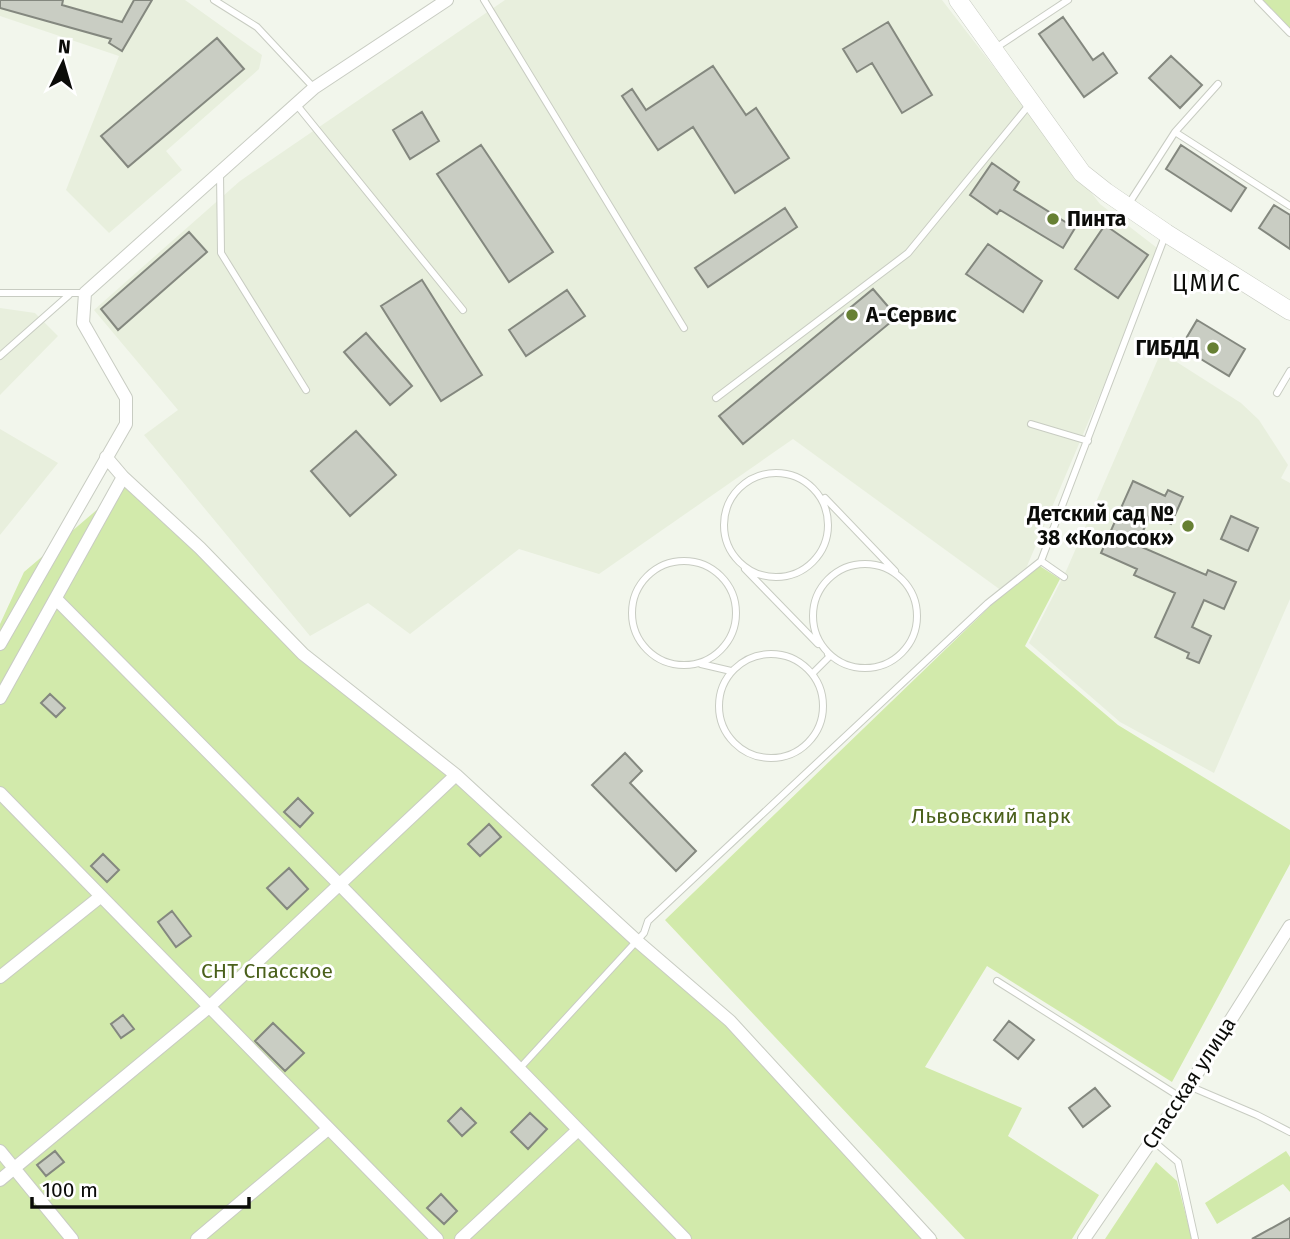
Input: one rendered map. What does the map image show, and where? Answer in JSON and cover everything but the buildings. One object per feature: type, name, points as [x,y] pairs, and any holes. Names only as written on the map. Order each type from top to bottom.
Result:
[{"type":"street","points":[[0,644],[126,424],[126,398],[83,323],[85,293],[314,88],[447,0]]},
{"type":"street","points":[[958,0],[1082,173],[1126,207],[1290,311]]},
{"type":"street","points":[[106,457],[122,477],[200,548],[303,654],[456,775],[637,941],[730,1021],[930,1239]]},
{"type":"street","points":[[0,698],[122,477]]},
{"type":"street","points":[[56,599],[685,1239]]},
{"type":"street","points":[[0,1180],[209,1007],[456,775]]},
{"type":"street","points":[[0,793],[437,1239]]},
{"type":"street","points":[[0,977],[100,897]]},
{"type":"street","name":"Спасская улица","points":[[1084,1239],[1189,1086],[1290,926]]},
{"type":"street","points":[[197,1239],[328,1129]]},
{"type":"street","points":[[461,1239],[578,1130]]},
{"type":"street","points":[[0,1151],[72,1239]]},
{"type":"lane","points":[[214,0],[257,27],[314,88]]},
{"type":"lane","points":[[484,0],[684,328]]},
{"type":"lane","points":[[992,50],[1068,0]]},
{"type":"lane","points":[[1258,0],[1290,33]]},
{"type":"lane","points":[[1126,207],[1175,132],[1218,84]]},
{"type":"lane","points":[[716,398],[908,253],[1030,103]]},
{"type":"lane","points":[[296,104],[463,310]]},
{"type":"lane","points":[[1175,132],[1290,206]]},
{"type":"lane","points":[[220,172],[221,253],[306,390]]},
{"type":"lane","points":[[519,1070],[645,933],[648,921],[988,603],[1041,561],[1166,233]]},
{"type":"lane","points":[[0,293],[85,293]]},
{"type":"lane","points":[[0,356],[69,295]]},
{"type":"lane","points":[[1277,393],[1290,371]]},
{"type":"lane","points":[[1031,424],[1088,441]]},
{"type":"lane","points":[[786,472],[811,484],[900,575],[915,598],[917,626],[905,651],[882,666],[855,668],[830,656],[741,565],[725,542],[723,515],[735,490],[758,474],[786,472]]},
{"type":"lane","points":[[741,565],[766,577],[794,575],[817,560],[829,535],[827,507],[811,484]]},
{"type":"lane","points":[[701,664],[724,648],[736,624],[734,596],[719,573],[694,561],[666,563],[643,578],[631,603],[633,631],[649,654],[674,666],[701,664],[731,671]]},
{"type":"lane","points":[[1041,561],[1064,577]]},
{"type":"lane","points":[[830,656],[814,633],[812,606],[824,581],[847,565],[875,563],[900,575]]},
{"type":"lane","points":[[781,654],[806,666],[822,689],[824,716],[812,741],[789,757],[761,759],[736,747],[721,724],[719,696],[731,671],[754,656],[781,654]]},
{"type":"lane","points":[[812,674],[830,656]]},
{"type":"lane","points":[[997,981],[1180,1097]]},
{"type":"lane","points":[[1189,1086],[1290,1132]]},
{"type":"lane","points":[[1152,1140],[1178,1162],[1195,1239]]},
{"type":"shaded area","points":[[0,0],[185,0],[262,55],[259,69],[166,151],[182,170],[109,233],[66,190],[119,56],[0,16]]},
{"type":"shaded area","name":"ЦМИС","points":[[505,0],[942,0],[1100,204],[1161,251],[1013,599],[793,439],[599,574],[519,549],[410,634],[368,603],[310,636],[144,435],[178,410],[94,310],[240,181]]},
{"type":"shaded area","points":[[0,308],[35,313],[58,336],[0,395]]},
{"type":"shaded area","name":"Детский сад № 38 «Колосок»","points":[[1161,352],[1241,403],[1259,420],[1288,465],[1281,478],[1290,483],[1290,599],[1214,773],[1120,722],[1029,643],[1067,569]]},
{"type":"shaded area","points":[[0,429],[58,463],[0,535]]},
{"type":"green space","points":[[1263,0],[1290,0],[1290,28],[1287,25]]},
{"type":"green space","name":"СНТ Спасское","points":[[126,485],[398,734],[614,913],[732,1017],[938,1239],[0,1239],[0,624],[24,572]]},
{"type":"green space","name":"Львовский парк","points":[[1035,563],[1060,579],[1025,646],[1118,725],[1290,830],[1290,864],[1172,1082],[987,966],[925,1067],[1022,1108],[1008,1136],[1099,1195],[1072,1239],[965,1239],[665,920]]},
{"type":"green space","points":[[1286,1151],[1290,1157],[1290,1192],[1283,1184],[1217,1224],[1205,1203]]},
{"type":"green space","points":[[1156,1162],[1177,1181],[1192,1239],[1105,1239]]},
{"type":"place","name":"Пинта","points":[[1053,219]]},
{"type":"place","name":"A-Сервис","points":[[852,315]]},
{"type":"place","name":"ГИБДД","points":[[1213,348]]},
{"type":"place","name":"Детский сад № 38 «Колосок»","points":[[1188,526]]},
{"type":"district","name":"ЦМИС","points":[[1207,283]]}]
